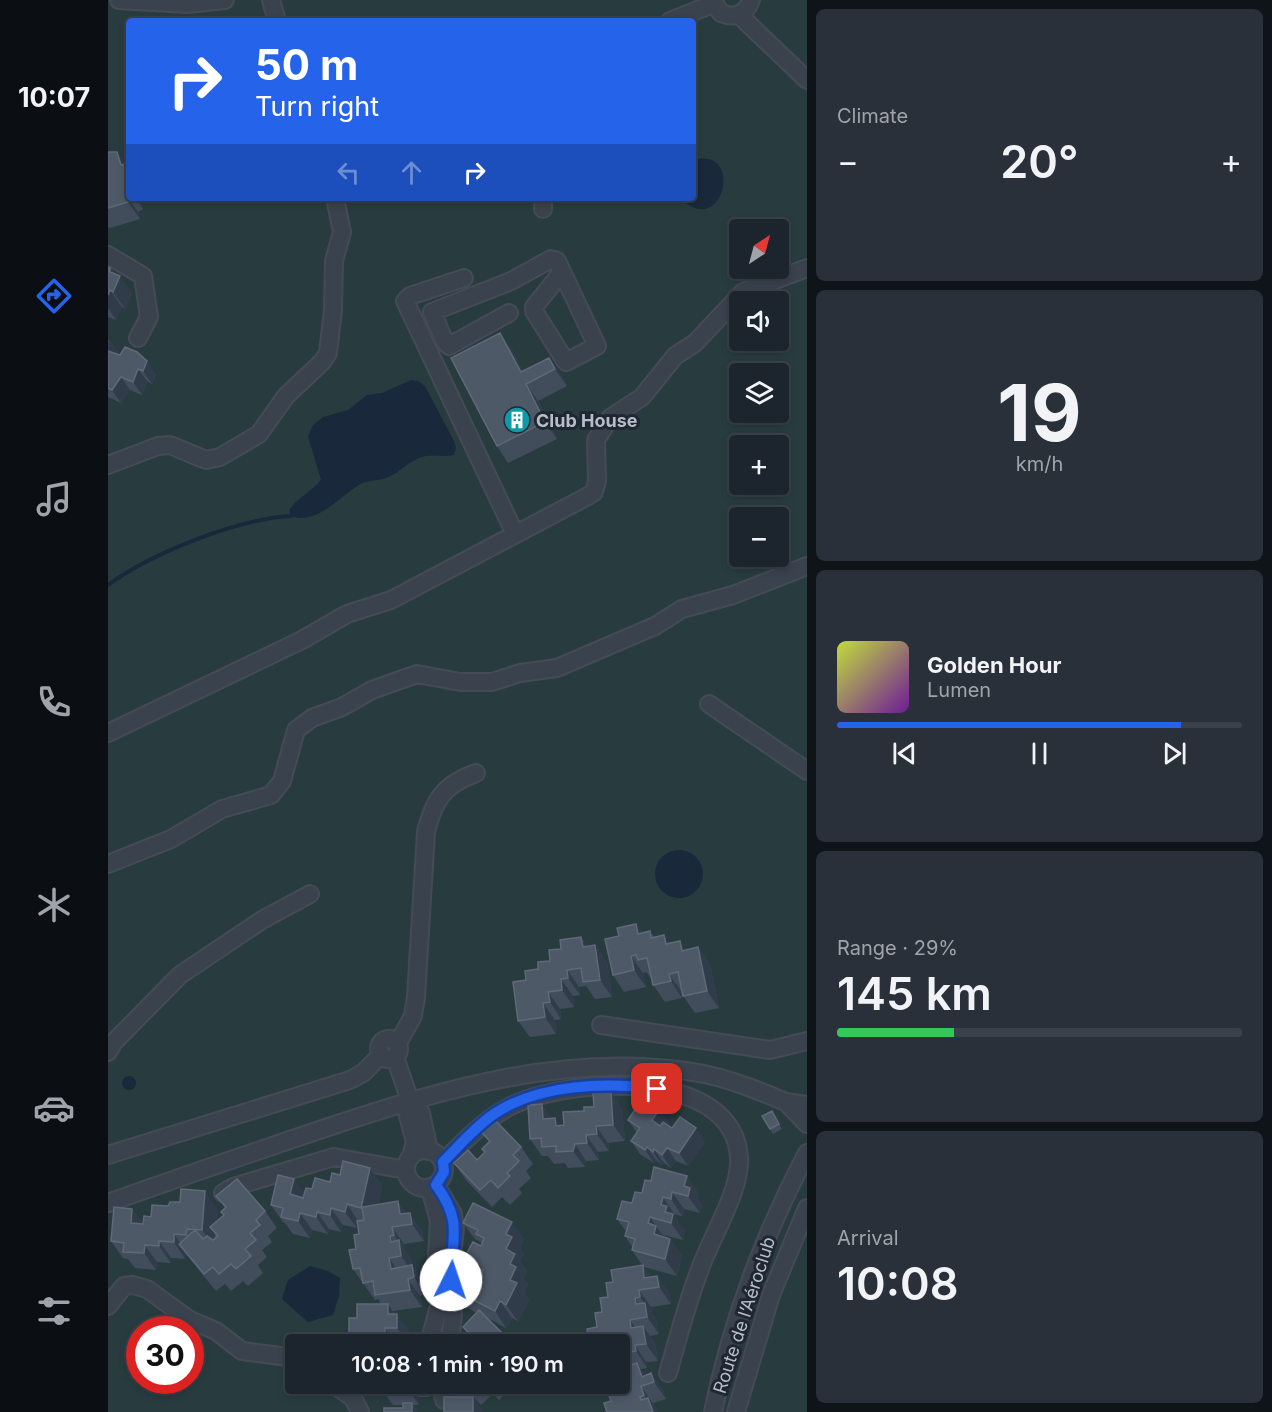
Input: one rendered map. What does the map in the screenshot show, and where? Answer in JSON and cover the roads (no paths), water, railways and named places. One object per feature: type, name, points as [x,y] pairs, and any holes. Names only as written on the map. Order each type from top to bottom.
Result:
[{"type":"street","points":[[119,0],[187,4],[225,0]]},
{"type":"street","points":[[271,0],[276,18]]},
{"type":"street","points":[[677,18],[713,2],[727,15],[739,15],[748,7],[750,0]]},
{"type":"street","points":[[739,15],[807,80]]},
{"type":"street","points":[[108,465],[158,446],[170,445],[206,460],[220,457],[259,434],[286,396],[322,362],[328,352],[333,310],[334,261],[342,232],[336,201]]},
{"type":"street","points":[[108,255],[143,276],[149,317],[138,338]]},
{"type":"street","points":[[509,313],[452,346],[444,340],[432,314],[435,310],[511,281],[551,260],[557,261],[597,344],[596,348],[566,362],[534,309],[562,272]]},
{"type":"street","points":[[108,733],[302,640],[347,614],[391,600],[594,492],[597,481],[596,440],[610,418],[642,397],[675,356],[695,343],[732,302],[753,286],[807,268]]},
{"type":"street","points":[[464,278],[410,296],[405,301],[515,534]]},
{"type":"street","points":[[108,864],[171,839],[222,809],[271,795],[282,781],[296,730],[312,718],[342,706],[372,690],[417,674],[460,682],[492,682],[520,673],[557,668],[656,626],[682,609],[733,595],[807,566]]},
{"type":"street","points":[[709,704],[807,771]]},
{"type":"street","points":[[111,1149],[350,1080],[391,1052],[413,1016],[426,832],[430,813],[441,795],[455,780],[476,773]]},
{"type":"street","points":[[108,1052],[114,1042],[180,975],[244,931],[310,894]]},
{"type":"street","points":[[601,1025],[770,1050],[807,1041]]},
{"type":"street","points":[[391,1052],[410,1101],[421,1113],[429,1150],[443,1162],[444,1172],[433,1186],[423,1188],[412,1182],[409,1164],[414,1142],[408,1116],[410,1101]]},
{"type":"street","points":[[108,1203],[336,1124],[410,1101],[485,1082],[544,1072],[612,1067],[664,1069],[704,1074],[739,1083],[786,1102],[807,1105]]},
{"type":"street","points":[[443,1162],[495,1114],[537,1095],[567,1089],[641,1087],[673,1091],[703,1104],[720,1117],[731,1129],[737,1143],[739,1160],[737,1179],[700,1267],[668,1373]]},
{"type":"street","points":[[786,1102],[807,1124]]},
{"type":"street","points":[[409,1164],[419,1151],[429,1150]]},
{"type":"street","name":"Route de l’Aéroclub","points":[[713,1412],[733,1336],[757,1265],[807,1153]]},
{"type":"street","points":[[219,1195],[233,1187],[334,1157],[409,1164]]},
{"type":"street","points":[[432,1334],[442,1294],[437,1255],[439,1221],[433,1186]]},
{"type":"street","points":[[433,1186],[453,1214],[455,1229],[451,1266],[453,1315],[451,1334]]},
{"type":"street","name":"Route de l’Aéroclub","points":[[736,1412],[771,1295],[807,1208]]},
{"type":"street","points":[[108,1306],[123,1286],[133,1284],[147,1289],[189,1320],[216,1331],[242,1351],[285,1357]]},
{"type":"street","points":[[347,1394],[353,1398],[360,1412]]},
{"type":"street","points":[[443,1394],[444,1400]]},
{"type":"water","points":[[709,159],[719,166],[723,177],[722,190],[717,201],[708,208],[695,208],[685,201],[696,201],[696,160]]},
{"type":"water","points":[[411,380],[418,381],[425,386],[454,441],[456,448],[454,455],[420,458],[386,478],[362,483],[318,513],[300,518],[291,516],[289,510],[292,506],[321,480],[308,436],[313,425],[323,417],[348,410],[367,395],[382,393]]},
{"type":"water","points":[[674,850],[684,850],[696,857],[703,869],[703,879],[696,891],[684,898],[674,898],[659,887],[655,879],[655,869],[666,854]]},
{"type":"water","points":[[126,1076],[132,1076],[136,1083],[132,1090],[126,1090],[122,1086],[122,1080]]},
{"type":"water","points":[[310,1266],[328,1271],[340,1278],[339,1296],[333,1315],[308,1322],[282,1299],[288,1280]]},
{"type":"waterway","points":[[108,585],[148,561],[196,540],[246,524],[291,516]]},
{"type":"place","name":"Club House","points":[[517,420]]}]
